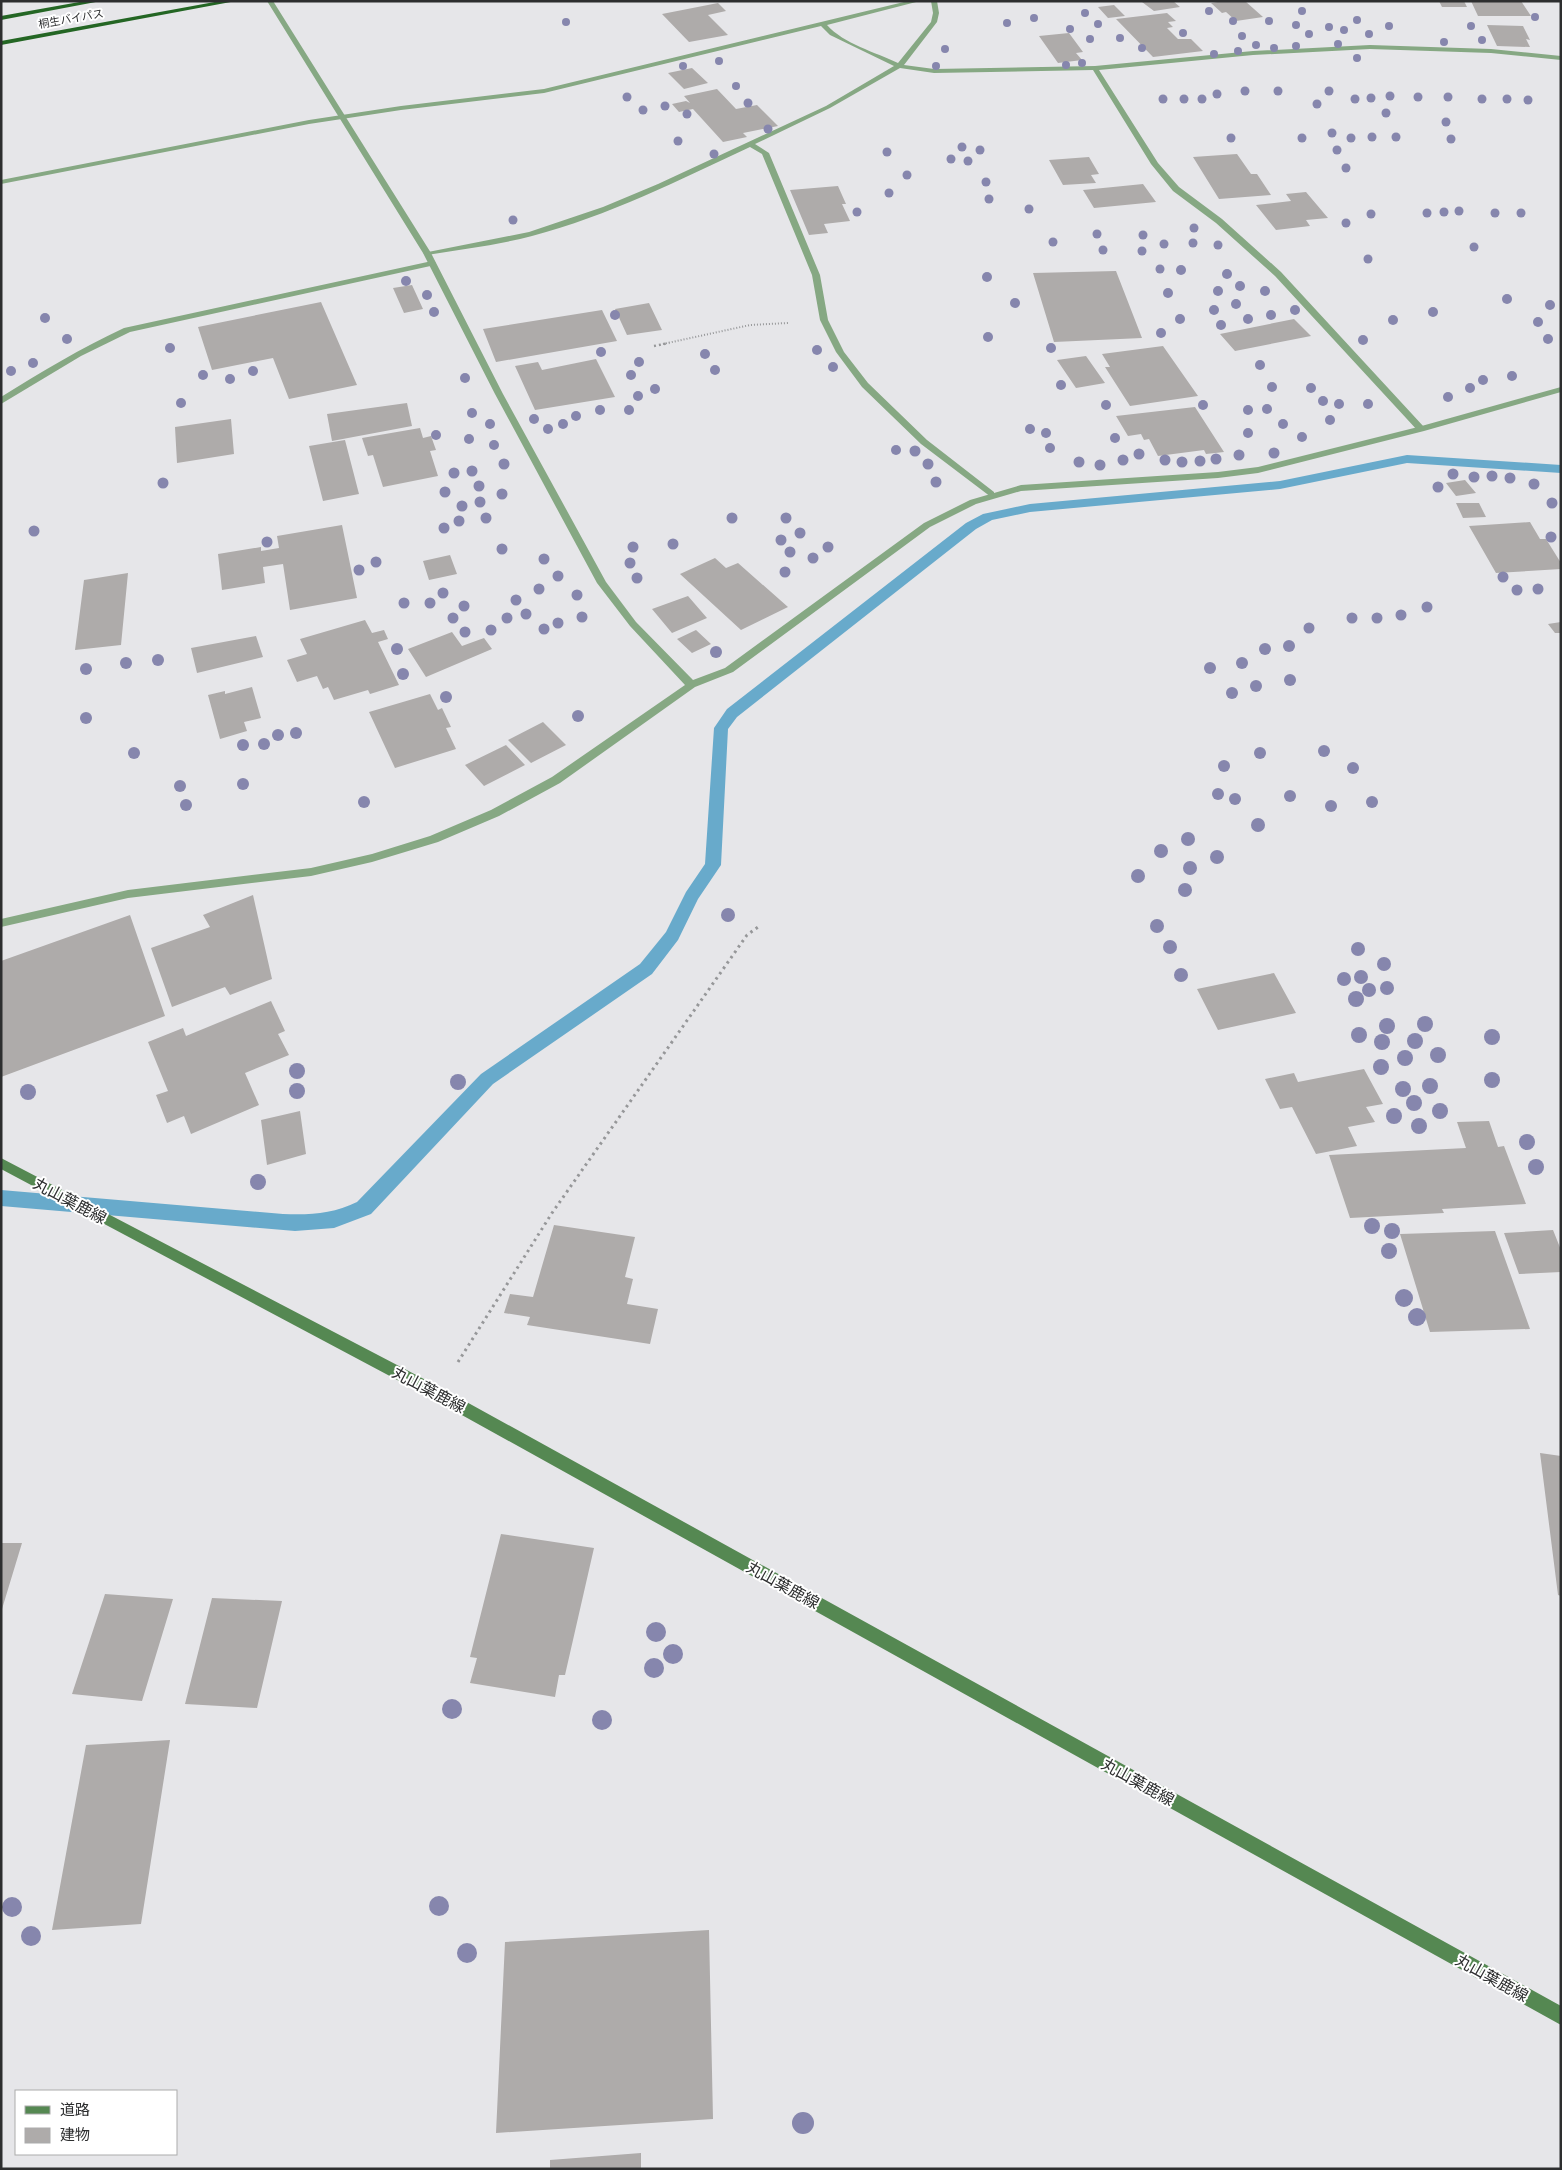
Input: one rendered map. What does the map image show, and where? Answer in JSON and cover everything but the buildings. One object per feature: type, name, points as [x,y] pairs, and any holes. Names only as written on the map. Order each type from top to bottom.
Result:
[{"type":"highway","name":"桐生バイパス","points":[[1,18],[98,1]]},
{"type":"highway","name":"桐生バイパス","points":[[1,43],[233,1]]},
{"type":"main road","name":"丸山葉鹿線","points":[[1,1163],[438,1394],[1561,2016]]},
{"type":"street","points":[[270,1],[427,253],[499,394],[602,583],[633,624],[691,686]]},
{"type":"street","points":[[1,182],[342,117],[544,91],[916,1]]},
{"type":"street","points":[[427,253],[530,234],[566,224],[662,186],[828,107],[899,66],[934,22],[936,13],[934,1]]},
{"type":"street","points":[[823,24],[832,34],[899,66],[934,71],[1095,68],[1253,53],[1370,47],[1483,51],[1561,58]]},
{"type":"street","points":[[1095,68],[1155,164],[1176,188],[1219,221],[1278,274],[1420,429]]},
{"type":"street","points":[[750,144],[765,153],[816,275],[824,320],[840,352],[865,385],[924,442],[991,494]]},
{"type":"street","points":[[1,401],[98,342],[128,330],[432,262]]},
{"type":"street","points":[[1,923],[128,894],[311,872],[372,858],[434,839],[495,813],[556,780],[691,686],[729,670],[927,525],[954,508],[991,494],[1022,488],[1218,475],[1258,470],[1420,429],[1561,389]]},
{"type":"path","points":[[654,346],[750,325],[824,320]]},
{"type":"path","points":[[438,1394],[552,1213],[747,935],[758,927]]},
{"type":"waterway","points":[[1,1198],[283,1222],[334,1220],[364,1208],[487,1079],[601,1002],[646,969],[672,936],[692,896],[713,865],[721,728],[732,713],[971,526],[988,517],[1030,508],[1178,496],[1280,485],[1407,459],[1561,469]]}]
